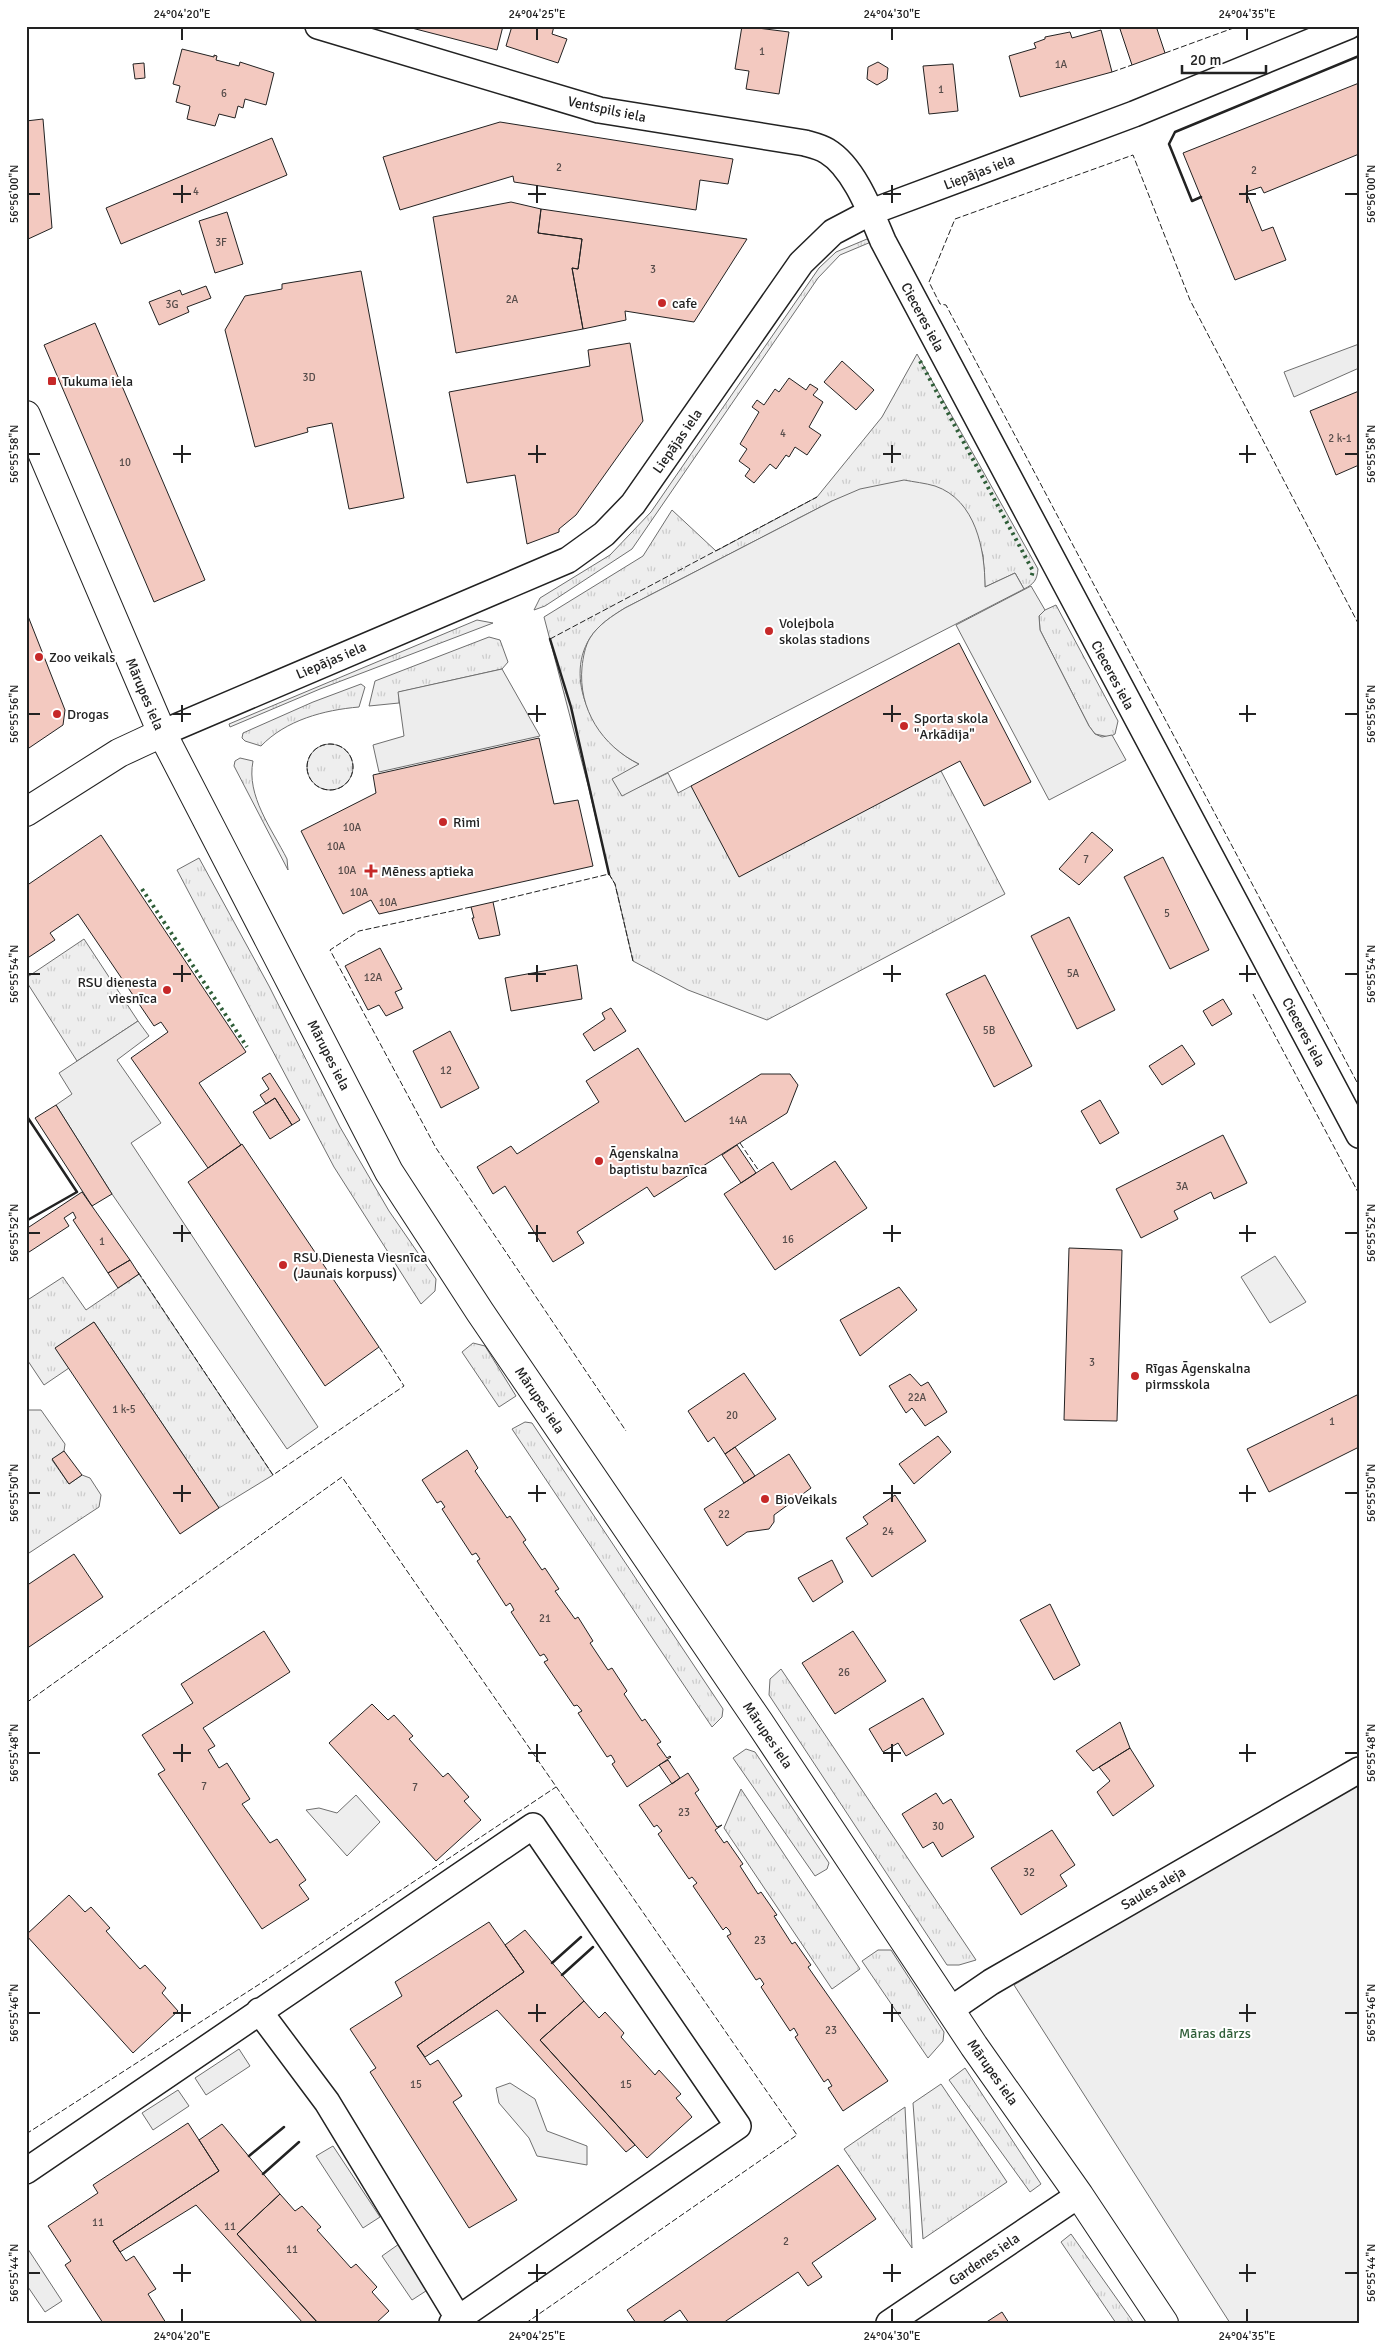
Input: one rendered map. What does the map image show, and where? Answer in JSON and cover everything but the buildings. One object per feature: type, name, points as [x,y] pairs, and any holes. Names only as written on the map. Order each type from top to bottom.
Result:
[{"type":"street","name":"Ventspils iela","points":[[318,26],[599,110],[805,143],[826,150],[843,163],[871,212]]},
{"type":"street","name":"Liepājas iela","points":[[26,812],[119,753],[162,733],[568,560],[604,534],[633,504],[801,263],[833,232],[871,212],[1134,114],[1298,37],[1349,26]]},
{"type":"street","name":"Cieceres iela","points":[[871,212],[883,241],[1359,1135]]},
{"type":"street","name":"Mārupes iela","points":[[26,415],[162,733],[389,1172],[480,1312],[759,1722],[950,2010],[1079,2195],[1164,2323]]},
{"type":"street","name":"Saules aleja","points":[[950,2010],[991,1982],[1359,1770]]},
{"type":"street","points":[[26,2171],[259,2011],[533,1826],[738,2126],[455,2320],[327,2102],[259,2011]]},
{"type":"street","name":"Gardenes iela","points":[[889,2323],[1079,2195]]},
{"type":"green space","points":[[867,239],[871,242],[840,255],[818,278],[632,549],[545,606],[534,610],[540,598],[610,555],[651,512],[819,268],[836,252]]},
{"type":"green space","points":[[917,354],[1038,569],[1033,583],[1024,589],[1015,573],[985,587],[983,555],[969,515],[832,501],[625,608],[597,629],[590,638],[582,655],[580,674],[582,692],[589,710],[598,727],[610,742],[624,755],[639,764],[622,795],[668,773],[678,793],[691,786],[941,771],[1005,894],[767,1020],[688,990],[633,961],[615,884],[609,874],[544,617],[643,556],[672,510],[716,551],[817,497],[882,417]]},
{"type":"green space","name":"Volejbola skolas stadions","points":[[904,480],[935,486],[949,493],[960,502],[969,514],[980,542],[985,573],[985,587],[1015,573],[1024,589],[622,796],[612,779],[639,764],[614,747],[604,736],[595,724],[584,697],[582,667],[584,656],[590,638],[597,629],[625,608],[832,501],[860,489]]},
{"type":"green space","points":[[1056,605],[1118,721],[1115,734],[1109,737],[1095,734],[1089,726],[1040,630],[1039,616],[1045,610]]},
{"type":"green space","points":[[477,620],[493,623],[320,689],[230,727],[229,724]]},
{"type":"green space","points":[[489,637],[500,640],[508,662],[502,669],[399,692],[399,703],[369,706],[375,681]]},
{"type":"green space","points":[[361,684],[365,687],[359,707],[332,711],[306,718],[282,729],[261,746],[245,741],[242,738],[243,733],[313,702]]},
{"type":"green space","points":[[330,744],[343,748],[349,754],[353,767],[349,780],[343,786],[330,790],[317,786],[311,780],[307,767],[311,754],[317,748]]},
{"type":"green space","points":[[240,758],[253,761],[253,787],[262,812],[287,859],[288,870],[234,766],[235,761]]},
{"type":"green space","points":[[199,858],[269,986],[340,1127],[389,1211],[436,1279],[435,1291],[421,1304],[334,1167],[177,870]]},
{"type":"green space","points":[[84,939],[138,1021],[77,1061],[26,981],[26,978]]},
{"type":"green space","points":[[1275,1256],[1306,1302],[1270,1323],[1241,1277]]},
{"type":"green space","points":[[139,1274],[273,1475],[219,1508],[94,1322],[56,1348],[69,1368],[44,1385],[28,1361],[26,1362],[26,1301],[63,1277],[86,1310]]},
{"type":"green space","points":[[473,1343],[485,1346],[516,1396],[499,1407],[462,1352]]},
{"type":"green space","points":[[26,1410],[41,1410],[65,1444],[64,1451],[52,1460],[69,1484],[82,1475],[90,1478],[101,1495],[99,1507],[26,1555]]},
{"type":"green space","points":[[525,1422],[532,1423],[723,1709],[722,1717],[712,1727],[512,1429]]},
{"type":"green space","points":[[781,1669],[976,1960],[959,1965],[947,1965],[769,1695],[770,1679]]},
{"type":"green space","points":[[746,1749],[755,1752],[829,1863],[827,1869],[815,1876],[733,1758]]},
{"type":"green space","name":"Māras dārzs","points":[[1359,1780],[1359,2323],[1230,2323],[1014,1985]]},
{"type":"green space","points":[[741,1789],[860,1969],[832,1989],[724,1828]]},
{"type":"green space","points":[[356,1795],[380,1822],[347,1856],[306,1810],[319,1808],[337,1813]]},
{"type":"green space","points":[[878,1950],[891,1950],[944,2032],[943,2041],[928,2058],[862,1961]]},
{"type":"green space","points":[[965,2068],[1041,2184],[1030,2192],[949,2080]]},
{"type":"green space","points":[[510,2083],[535,2099],[547,2131],[587,2146],[587,2165],[537,2156],[529,2138],[499,2103],[496,2088]]},
{"type":"green space","points":[[941,2084],[1007,2182],[923,2239],[913,2103]]},
{"type":"green space","points":[[905,2107],[912,2248],[844,2149]]},
{"type":"green space","points":[[1071,2234],[1134,2323],[1116,2323],[1061,2242]]},
{"type":"shaded area","points":[[1359,344],[1359,368],[1294,397],[1284,372]]},
{"type":"shaded area","points":[[1031,586],[1045,610],[1039,616],[1040,630],[1089,726],[1095,734],[1102,737],[1112,735],[1126,760],[1049,800],[956,625]]},
{"type":"shaded area","points":[[502,669],[540,736],[379,772],[373,745],[404,736],[398,692]]},
{"type":"shaded area","points":[[138,1021],[149,1036],[117,1060],[161,1123],[131,1143],[318,1427],[287,1449],[112,1194],[56,1105],[72,1094],[59,1073]]},
{"type":"shaded area","points":[[239,2049],[250,2066],[206,2095],[195,2078]]},
{"type":"shaded area","points":[[178,2090],[189,2106],[153,2130],[142,2113]]},
{"type":"shaded area","points":[[333,2146],[380,2217],[363,2228],[316,2156]]},
{"type":"shaded area","points":[[399,2244],[429,2289],[412,2300],[382,2256]]},
{"type":"shaded area","points":[[26,2246],[62,2301],[45,2312],[26,2284]]},
{"type":"hedge","points":[[920,361],[1033,571],[1031,578]]},
{"type":"hedge","points":[[142,889],[247,1047]]},
{"type":"fence","points":[[1165,53],[1239,26]]},
{"type":"fence","points":[[1112,72],[1132,65]]},
{"type":"fence","points":[[1359,625],[1190,300],[1133,155],[955,219],[929,282],[940,304],[946,305],[1359,1086]]},
{"type":"fence","points":[[550,639],[817,497]]},
{"type":"fence","points":[[330,744],[343,748],[349,754],[353,767],[349,780],[343,786],[330,790],[317,786],[311,780],[307,767],[311,754],[317,748],[330,744]]},
{"type":"fence","points":[[493,902],[609,874],[615,884],[633,961]]},
{"type":"fence","points":[[471,907],[359,931],[330,950],[436,1148],[626,1431]]},
{"type":"fence","points":[[1253,994],[1359,1194]]},
{"type":"fence","points":[[740,1143],[759,1171]]},
{"type":"fence","points":[[138,1272],[273,1475],[404,1386],[379,1347]]},
{"type":"fence","points":[[26,1703],[342,1477],[797,2135],[526,2323]]},
{"type":"fence","points":[[26,2134],[269,1978],[556,1787]]},
{"type":"wall","points":[[1201,197],[1192,201],[1169,144],[1175,132],[1359,56]]},
{"type":"wall","points":[[550,639],[571,707],[609,874]]},
{"type":"wall","points":[[26,1115],[77,1192],[26,1221]]},
{"type":"wall","points":[[552,1963],[581,1937]]},
{"type":"wall","points":[[562,1975],[593,1947]]},
{"type":"wall","points":[[249,2156],[284,2127]]},
{"type":"wall","points":[[263,2174],[299,2142]]},
{"type":"place","name":"cafe","points":[[662,303]]},
{"type":"place","name":"Tukuma iela","points":[[52,381]]},
{"type":"place","name":"Volejbola skolas stadions","points":[[769,631]]},
{"type":"place","name":"Zoo veikals","points":[[39,657]]},
{"type":"place","name":"Drogas","points":[[57,714]]},
{"type":"place","name":"Sporta skola \"Arkādija\"","points":[[904,726]]},
{"type":"place","name":"Rimi","points":[[443,822]]},
{"type":"place","name":"Mēness aptieka","points":[[371,871]]},
{"type":"place","name":"RSU dienesta viesnīca","points":[[167,990]]},
{"type":"place","name":"Āgenskalna baptistu baznīca","points":[[599,1161]]},
{"type":"place","name":"RSU Dienesta Viesnīca (Jaunais korpuss)","points":[[283,1265]]},
{"type":"place","name":"Rīgas Āgenskalna pirmsskola","points":[[1135,1376]]},
{"type":"place","name":"BioVeikals","points":[[765,1499]]}]
